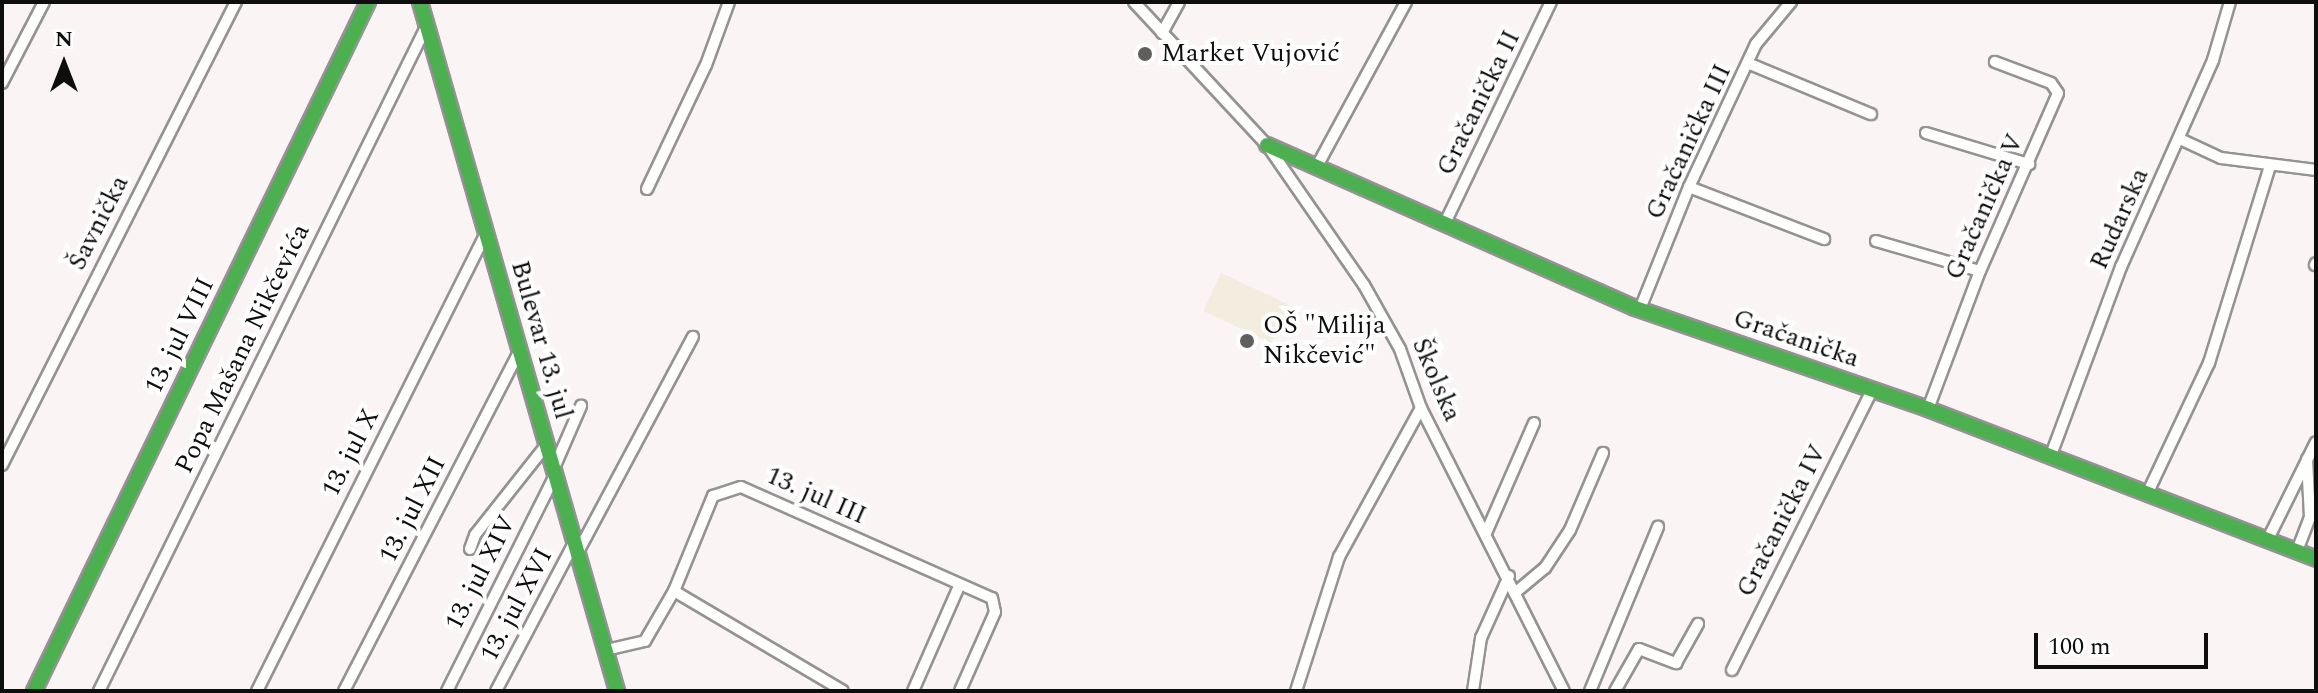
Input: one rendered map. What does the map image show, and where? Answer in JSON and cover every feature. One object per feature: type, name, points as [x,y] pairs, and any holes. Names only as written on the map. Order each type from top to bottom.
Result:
[{"type":"street","points":[[2,83],[44,2]]},
{"type":"street","name":"Šavnička","points":[[2,465],[236,2]]},
{"type":"street","name":"13. jul VIII","points":[[34,691],[368,2]]},
{"type":"street","name":"Bulevar 13. jul","points":[[420,2],[617,691]]},
{"type":"street","points":[[647,189],[706,65],[729,2]]},
{"type":"street","name":"Školska","points":[[1134,2],[1267,145],[1364,285],[1400,349],[1421,408],[1509,576],[1564,691]]},
{"type":"street","points":[[1162,33],[1179,2]]},
{"type":"street","points":[[1316,168],[1406,2]]},
{"type":"street","name":"Gračanička II","points":[[1445,223],[1551,2]]},
{"type":"street","name":"Gračanička III","points":[[1640,309],[1689,187],[1750,64],[1756,44],[1791,2]]},
{"type":"street","name":"Rudarska","points":[[2051,455],[2121,267],[2213,60],[2230,2]]},
{"type":"street","name":"Popa Mašana Nikčevića","points":[[99,691],[426,27]]},
{"type":"street","name":"Gračanička V","points":[[1928,409],[1980,271],[2029,164],[2058,89],[1995,62]]},
{"type":"street","points":[[1750,64],[1871,114]]},
{"type":"street","points":[[1926,133],[2029,164]]},
{"type":"street","points":[[2180,139],[2221,158],[2316,170]]},
{"type":"street","name":"Gračanička","points":[[1267,145],[1640,309],[1928,409],[2316,559]]},
{"type":"street","points":[[2148,492],[2209,363],[2270,166]]},
{"type":"street","points":[[1689,187],[1824,239]]},
{"type":"street","name":"13. jul X","points":[[257,691],[485,235]]},
{"type":"street","points":[[1876,241],[1980,271]]},
{"type":"street","name":"13. jul XVI","points":[[496,691],[693,337]]},
{"type":"street","name":"13. jul XII","points":[[344,691],[520,350]]},
{"type":"street","name":"Gračanička IV","points":[[1732,670],[1872,391]]},
{"type":"street","name":"13. jul XIV","points":[[447,691],[554,471],[581,406]]},
{"type":"street","points":[[1296,691],[1339,557],[1421,408]]},
{"type":"street","points":[[1486,533],[1534,423]]},
{"type":"street","points":[[2268,539],[2316,442]]},
{"type":"street","points":[[470,549],[475,535],[547,444]]},
{"type":"street","points":[[1516,592],[1545,568],[1570,530],[1603,453]]},
{"type":"street","points":[[2297,551],[2310,517],[2307,459]]},
{"type":"street","name":"13. jul III","points":[[606,650],[645,641],[674,591],[713,496],[741,487],[992,598],[996,606],[960,691]]},
{"type":"street","points":[[1590,691],[1658,527]]},
{"type":"street","points":[[1473,691],[1481,638],[1509,576]]},
{"type":"street","points":[[913,691],[959,586]]},
{"type":"street","points":[[674,591],[843,691]]},
{"type":"street","points":[[1615,691],[1639,649],[1676,663],[1698,624]]},
{"type":"shaded area","points":[[1221,273],[1289,305],[1271,343],[1203,311]]},
{"type":"traffic: fast","points":[[34,691],[368,2]]},
{"type":"traffic: fast","points":[[420,2],[617,691]]},
{"type":"traffic: fast","points":[[1267,145],[1635,308],[1928,409],[2316,559]]},
{"type":"place","name":"Market Vujović","points":[[1145,54]]},
{"type":"place","name":"OŠ \"Milija Nikčević\"","points":[[1247,341]]}]
